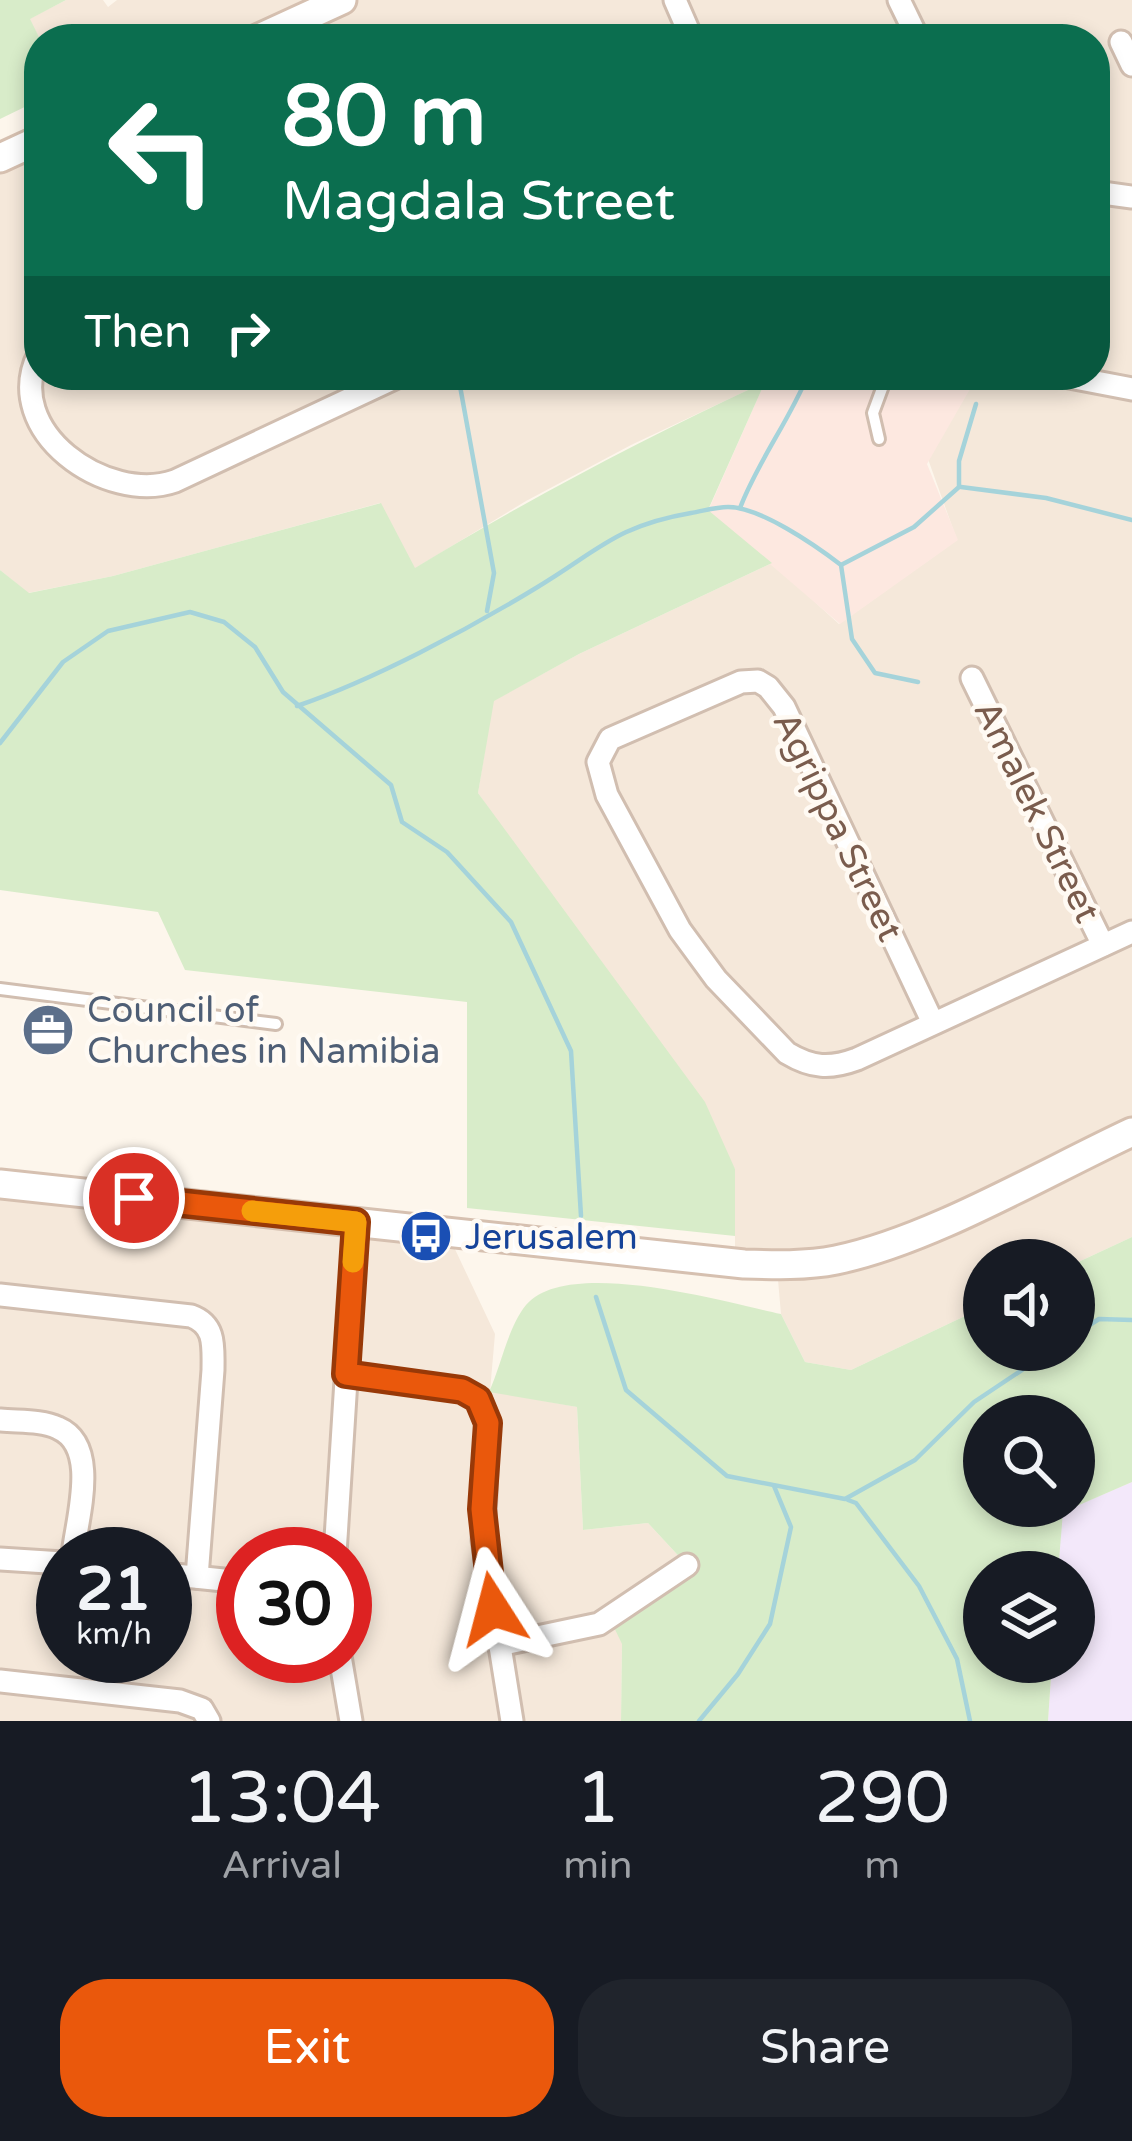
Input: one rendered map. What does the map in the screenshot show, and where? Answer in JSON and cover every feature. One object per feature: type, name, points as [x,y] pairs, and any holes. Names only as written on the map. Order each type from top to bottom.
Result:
[{"type":"main road","points":[[290,24],[342,0]]},
{"type":"main road","points":[[0,1184],[735,1264],[823,1262],[874,1250],[928,1228],[1132,1132]]},
{"type":"street","points":[[1121,42],[1132,65]]},
{"type":"street","points":[[26,390],[33,430],[57,454],[112,483],[147,488],[175,481],[369,390]]},
{"type":"street","name":"Amalek Street","points":[[972,677],[1103,945]]},
{"type":"street","name":"Agrippa Street","points":[[933,1023],[784,707],[768,687],[751,681],[731,686],[626,730],[603,748],[598,762],[607,795],[680,930],[716,980],[787,1053],[817,1067],[835,1067],[933,1023],[1132,932]]},
{"type":"street","points":[[337,1527],[356,1222]]},
{"type":"street","points":[[0,1295],[191,1316],[208,1328],[213,1370],[197,1577]]},
{"type":"street","points":[[346,1374],[462,1390],[484,1408],[488,1423],[483,1540],[512,1721]]},
{"type":"street","points":[[0,1420],[48,1424],[74,1436],[82,1467],[76,1527]]},
{"type":"street","points":[[0,1558],[36,1561]]},
{"type":"street","points":[[499,1645],[599,1624],[687,1565]]},
{"type":"street","points":[[192,1577],[216,1579]]},
{"type":"street","points":[[0,1681],[180,1701],[202,1709],[209,1721]]},
{"type":"street","points":[[345,1683],[351,1721]]},
{"type":"lane","points":[[879,439],[873,413],[881,390]]},
{"type":"lane","points":[[0,989],[276,1024]]},
{"type":"shaded area","points":[[66,0],[103,0],[108,7],[117,0],[342,0],[290,24],[32,24],[29,19]]},
{"type":"shaded area","points":[[359,0],[670,0],[682,24],[307,24]]},
{"type":"shaded area","points":[[675,0],[1132,0],[1132,1126],[945,1220],[823,1262],[735,1263],[735,1169],[478,793],[493,701],[579,654],[772,563],[839,624],[957,540],[928,459],[969,390],[1110,390],[1110,24],[685,24]]},
{"type":"shaded area","points":[[24,157],[24,390],[748,390],[526,501],[414,569],[380,503],[113,576],[28,593],[0,570],[0,169]]},
{"type":"shaded area","points":[[761,390],[969,390],[927,464],[958,540],[840,624],[708,511]]},
{"type":"shaded area","points":[[1132,1141],[1132,1237],[1095,1254],[1095,1239],[963,1239],[963,1317],[851,1370],[805,1362],[781,1314],[778,1280],[843,1266]]},
{"type":"shaded area","points":[[0,1194],[350,1230],[328,1527],[216,1527],[216,1683],[338,1683],[344,1721],[0,1721]]},
{"type":"shaded area","points":[[366,1230],[453,1245],[495,1334],[490,1391],[577,1407],[583,1530],[648,1523],[687,1565],[622,1644],[621,1721],[360,1721],[355,1683],[372,1683],[372,1527],[347,1527]]},
{"type":"shaded area","points":[[1132,1482],[1132,1721],[1048,1721],[1051,1683],[1095,1683],[1095,1551],[1059,1551],[1061,1527],[1095,1527],[1095,1498]]},
{"type":"green space","points":[[0,0],[66,0],[30,19],[32,24],[24,24],[24,107],[0,119]]},
{"type":"green space","points":[[748,390],[761,390],[708,510],[772,563],[579,654],[494,701],[478,793],[705,1102],[735,1169],[735,1236],[467,1208],[467,1002],[185,970],[158,912],[0,890],[0,570],[29,593],[113,576],[381,503],[415,568],[675,425]]},
{"type":"green space","points":[[1132,1237],[1132,1482],[1095,1498],[1095,1395],[963,1395],[963,1527],[1062,1527],[1060,1551],[963,1551],[963,1683],[1051,1683],[1048,1721],[621,1721],[622,1644],[610,1619],[687,1565],[648,1523],[583,1530],[577,1407],[489,1392],[520,1314],[546,1291],[575,1284],[610,1283],[687,1293],[781,1314],[805,1362],[851,1370],[963,1317],[963,1371],[1095,1371],[1095,1254]]},
{"type":"waterway","points":[[461,390],[494,573],[487,611]]},
{"type":"waterway","points":[[740,508],[801,390]]},
{"type":"waterway","points":[[841,565],[914,527],[959,487],[959,461],[976,404]]},
{"type":"waterway","points":[[961,487],[1046,498],[1132,520]]},
{"type":"waterway","points":[[297,706],[450,637],[625,533],[665,518],[728,507],[771,520],[841,565],[852,639],[875,673],[918,682]]},
{"type":"waterway","points":[[0,743],[63,662],[108,631],[190,612],[224,622],[255,647],[283,692],[391,785],[402,822],[447,852],[511,922],[571,1051],[581,1216]]},
{"type":"waterway","points":[[596,1297],[626,1390],[727,1476],[845,1499],[915,1460],[974,1402],[1020,1371]]},
{"type":"waterway","points":[[1095,1322],[1132,1320]]},
{"type":"waterway","points":[[699,1721],[738,1674],[770,1624],[791,1527],[774,1486]]},
{"type":"waterway","points":[[848,1500],[856,1503],[919,1586],[957,1659],[970,1721]]},
{"type":"slow traffic","points":[[252,1211],[356,1222],[353,1262]]},
{"type":"place","name":"Council of Churches in Namibia","points":[[48,1030]]},
{"type":"place","name":"Jerusalem","points":[[426,1236]]},
{"type":"route","points":[[134,1198],[356,1222],[346,1374],[462,1390],[484,1408],[488,1423],[483,1540],[493,1609]]}]
